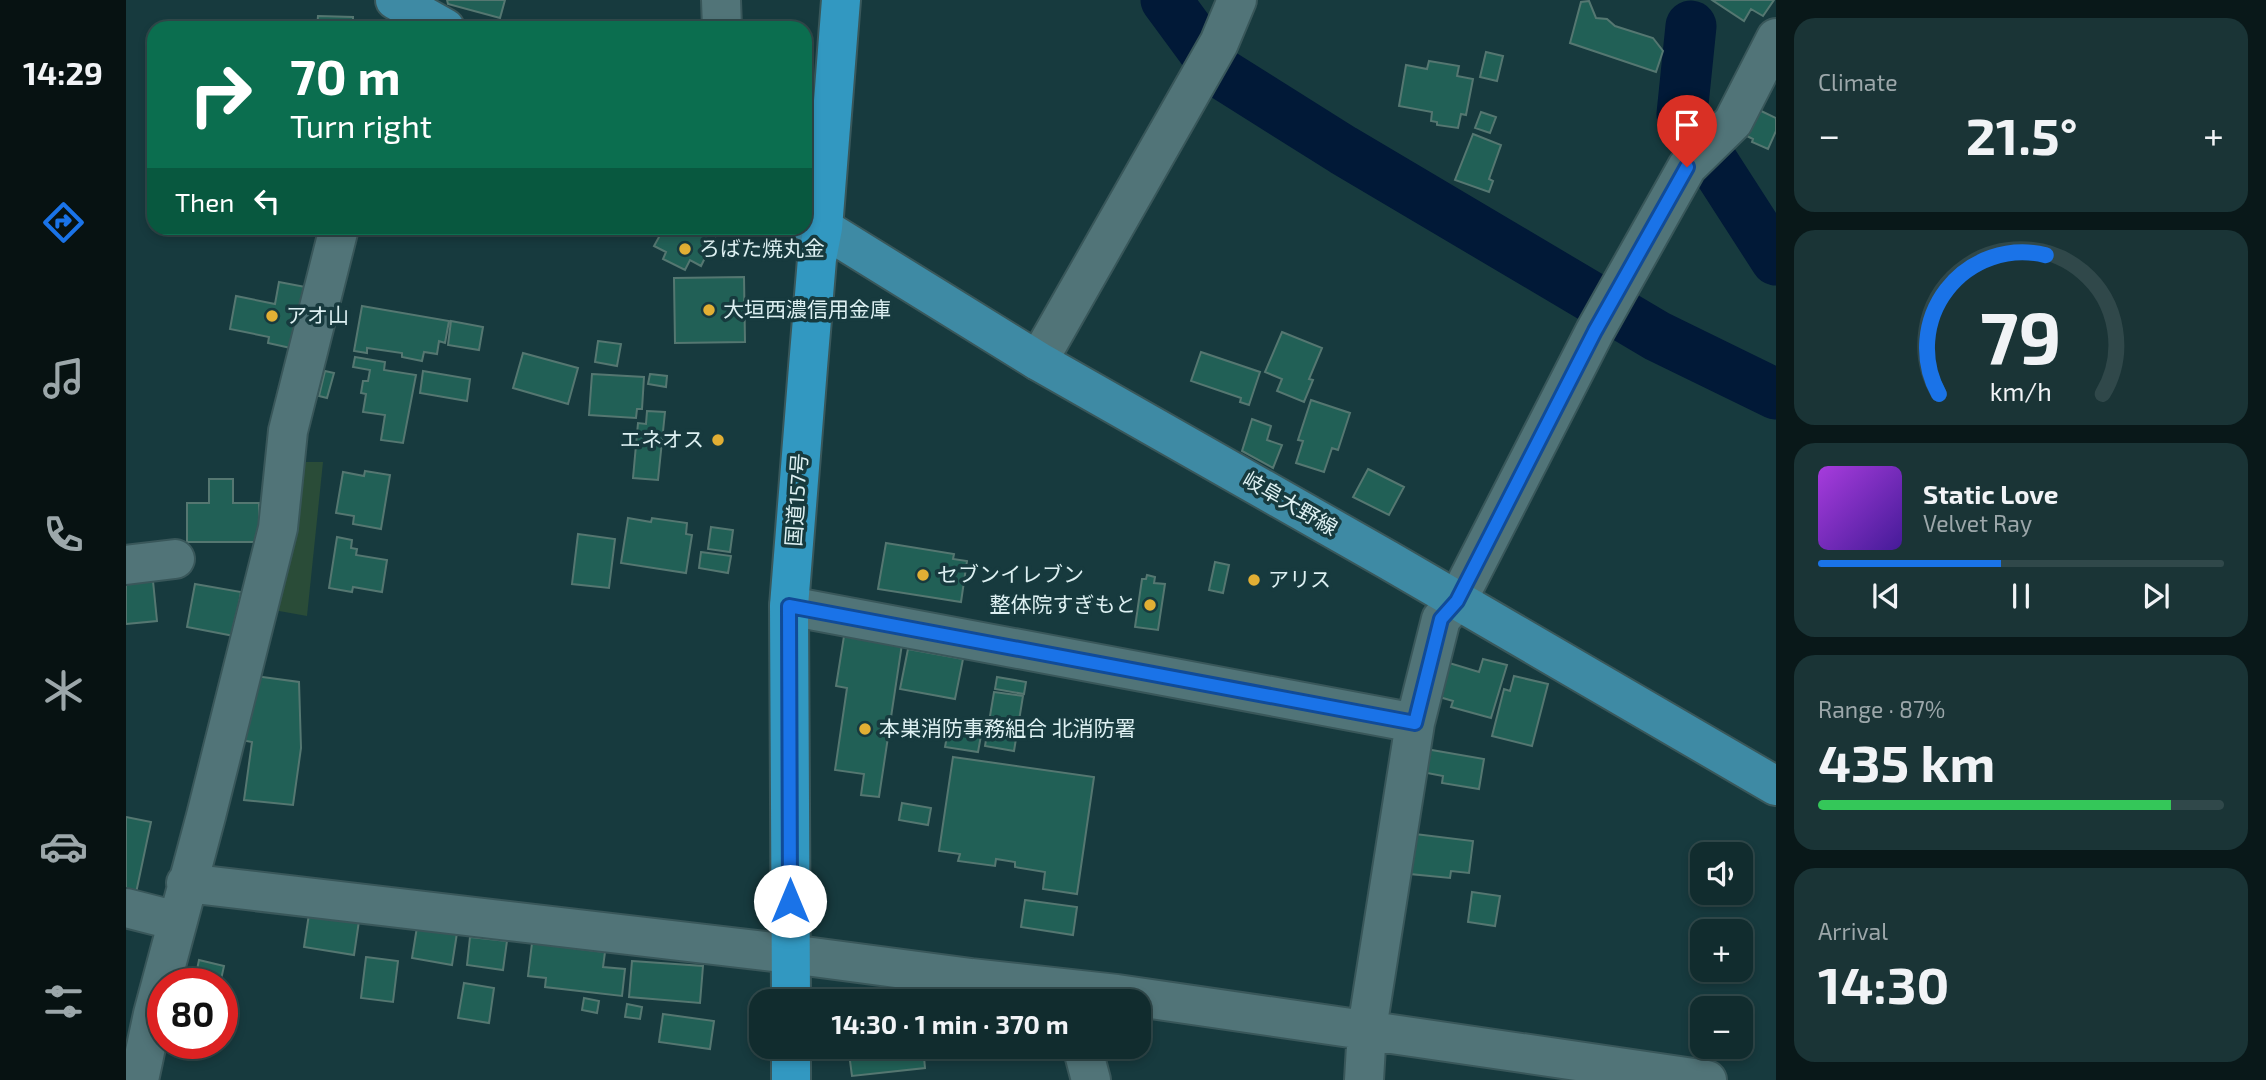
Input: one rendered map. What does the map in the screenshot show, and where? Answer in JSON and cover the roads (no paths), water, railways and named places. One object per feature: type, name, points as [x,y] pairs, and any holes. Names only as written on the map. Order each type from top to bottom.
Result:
[{"type":"highway","name":"国道157号","points":[[790,989],[789,606],[816,273],[814,225],[837,4]]},
{"type":"highway","points":[[791,1059],[791,1080]]},
{"type":"main road","points":[[399,8],[429,21]]},
{"type":"main road","name":"岐阜大野線","points":[[814,225],[1038,361],[1776,786]]},
{"type":"street","points":[[721,0],[722,21]]},
{"type":"street","points":[[1038,361],[1219,43],[1237,0]]},
{"type":"street","points":[[1364,1080],[1367,1029],[1415,723],[1441,619],[1457,601],[1595,331],[1687,167],[1733,122],[1776,38]]},
{"type":"street","points":[[139,1080],[186,883],[206,816],[278,528],[288,431],[337,235]]},
{"type":"street","points":[[126,565],[175,559]]},
{"type":"street","points":[[789,606],[1156,661],[1415,723]]},
{"type":"street","points":[[186,883],[790,954],[1027,989]]},
{"type":"street","points":[[126,908],[177,921]]},
{"type":"street","points":[[1151,1004],[1367,1029],[1707,1080]]},
{"type":"street","points":[[1085,1059],[1091,1080]]},
{"type":"waterway","points":[[1166,0],[1219,72],[1343,150],[1657,336],[1776,394]]},
{"type":"waterway","points":[[1691,26],[1682,114],[1776,260]]},
{"type":"place","name":"ろばた焼丸金","points":[[685,249]]},
{"type":"place","name":"大垣西濃信用金庫","points":[[709,310]]},
{"type":"place","name":"アオ山","points":[[272,316]]},
{"type":"place","name":"エネオス","points":[[718,440]]},
{"type":"place","name":"セブンイレブン","points":[[923,575]]},
{"type":"place","name":"アリス","points":[[1254,580]]},
{"type":"place","name":"整体院すぎもと","points":[[1150,605]]},
{"type":"place","name":"本巣消防事務組合 北消防署","points":[[865,729]]}]
